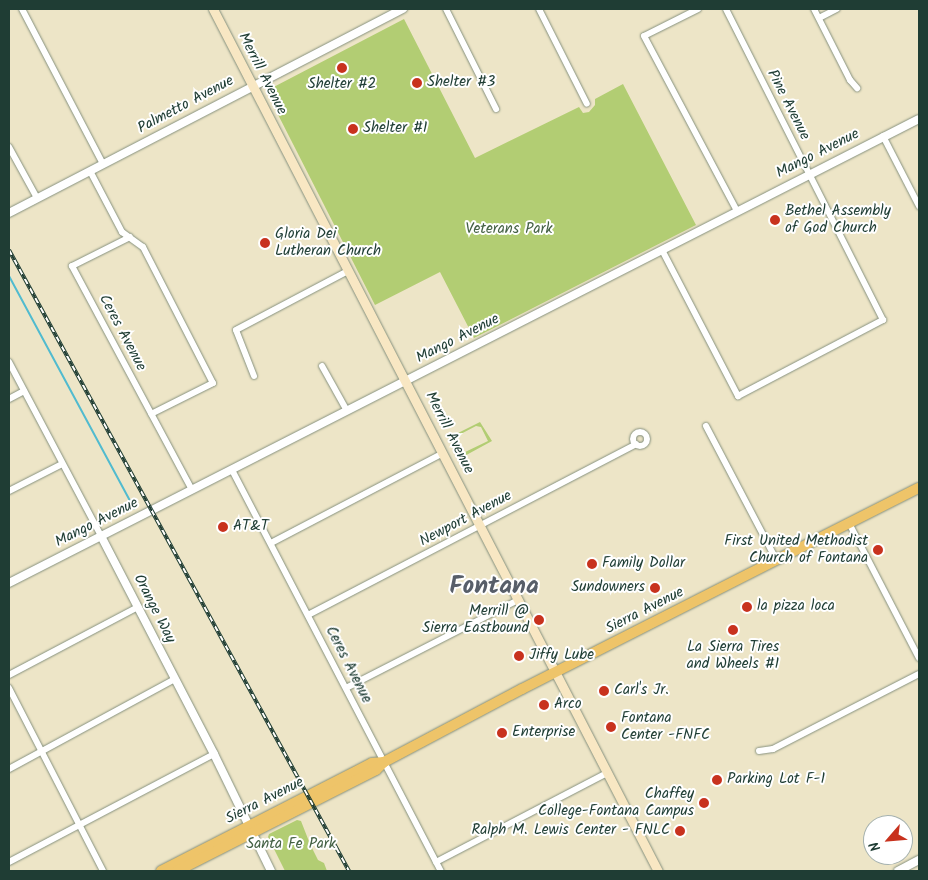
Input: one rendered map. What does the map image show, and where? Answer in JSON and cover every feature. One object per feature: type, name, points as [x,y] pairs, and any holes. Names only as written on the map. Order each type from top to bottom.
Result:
[{"type":"main road","name":"Merrill Avenue","points":[[213,9],[348,272],[407,381],[657,871]]},
{"type":"main road","name":"Sierra Avenue","points":[[161,871],[376,770],[384,762],[555,673],[919,488]]},
{"type":"main road","name":"Sierra Avenue","points":[[177,871],[250,830]]},
{"type":"street","points":[[22,9],[103,164]]},
{"type":"street","name":"Palmetto Avenue","points":[[9,213],[403,9]]},
{"type":"street","points":[[446,9],[496,109]]},
{"type":"street","points":[[539,9],[587,104]]},
{"type":"street","points":[[698,9],[644,36],[737,212]]},
{"type":"street","name":"Pine Avenue","points":[[662,250],[738,396],[883,320],[726,9]]},
{"type":"street","points":[[814,9],[850,80],[857,88]]},
{"type":"street","points":[[819,18],[837,9]]},
{"type":"street","name":"Mango Avenue","points":[[9,583],[407,381],[882,136],[919,119]]},
{"type":"street","points":[[882,136],[919,206]]},
{"type":"street","points":[[9,147],[37,198]]},
{"type":"street","points":[[90,171],[122,232],[144,247],[213,383],[151,414]]},
{"type":"street","name":"Ceres Avenue","points":[[130,237],[72,266],[192,490]]},
{"type":"street","points":[[254,376],[236,330],[348,272]]},
{"type":"street","name":"Orange Way","points":[[9,362],[214,754],[271,871]]},
{"type":"street","points":[[322,366],[347,411]]},
{"type":"street","points":[[9,399],[24,391]]},
{"type":"street","points":[[706,426],[777,561]]},
{"type":"street","name":"Newport Avenue","points":[[308,615],[636,444]]},
{"type":"street","points":[[271,543],[443,453]]},
{"type":"street","points":[[9,491],[62,464]]},
{"type":"street","name":"Ceres Avenue","points":[[232,470],[441,871]]},
{"type":"street","points":[[849,523],[919,658]]},
{"type":"street","points":[[346,688],[518,600]]},
{"type":"street","points":[[9,675],[138,607]]},
{"type":"street","points":[[760,751],[773,749],[919,674]]},
{"type":"street","points":[[9,769],[175,679]]},
{"type":"street","points":[[9,688],[104,871]]},
{"type":"street","points":[[9,862],[214,754]]},
{"type":"street","points":[[436,862],[607,773]]},
{"type":"street","points":[[898,871],[919,860]]},
{"type":"green space","name":"Veterans Park","points":[[404,19],[475,158],[579,107],[583,113],[589,112],[595,105],[595,99],[623,84],[696,225],[474,338],[440,272],[375,305],[266,91]]},
{"type":"green space","points":[[480,422],[492,441],[459,459],[448,438]],"holes":[[[476,426],[481,427],[488,441],[461,454],[456,447],[455,437]]]},
{"type":"green space","name":"Santa Fe Park","points":[[297,820],[301,821],[318,860],[324,863],[327,871],[285,871],[268,837],[269,834]]},
{"type":"waterway","points":[[9,276],[134,508]]},
{"type":"railway","points":[[9,250],[349,871]]},
{"type":"place","name":"Shelter #2","points":[[342,68]]},
{"type":"place","name":"Shelter #3","points":[[417,83]]},
{"type":"place","name":"Shelter #1","points":[[353,129]]},
{"type":"place","name":"Bethel Assembly of God Church","points":[[775,220]]},
{"type":"place","name":"Gloria Dei Lutheran Church","points":[[265,243]]},
{"type":"place","name":"AT&T","points":[[223,527]]},
{"type":"place","name":"First United Methodist Church of Fontana","points":[[878,550]]},
{"type":"place","name":"Family Dollar","points":[[592,564]]},
{"type":"place","name":"Sundowners","points":[[655,588]]},
{"type":"place","name":"la pizza loca","points":[[747,607]]},
{"type":"place","name":"Merrill @ Sierra Eastbound","points":[[539,620]]},
{"type":"place","name":"La Sierra Tires and Wheels #1","points":[[733,630]]},
{"type":"place","name":"Jiffy Lube","points":[[519,656]]},
{"type":"place","name":"Carl's Jr.","points":[[604,691]]},
{"type":"place","name":"Arco","points":[[544,705]]},
{"type":"place","name":"Fontana Center -FNFC","points":[[611,727]]},
{"type":"place","name":"Enterprise","points":[[502,733]]},
{"type":"place","name":"Parking Lot F-1","points":[[717,780]]},
{"type":"place","name":"Chaffey College-Fontana Campus","points":[[704,803]]},
{"type":"place","name":"Ralph M. Lewis Center - FNLC","points":[[680,831]]},
{"type":"district","name":"Fontana","points":[[494,586]]}]
